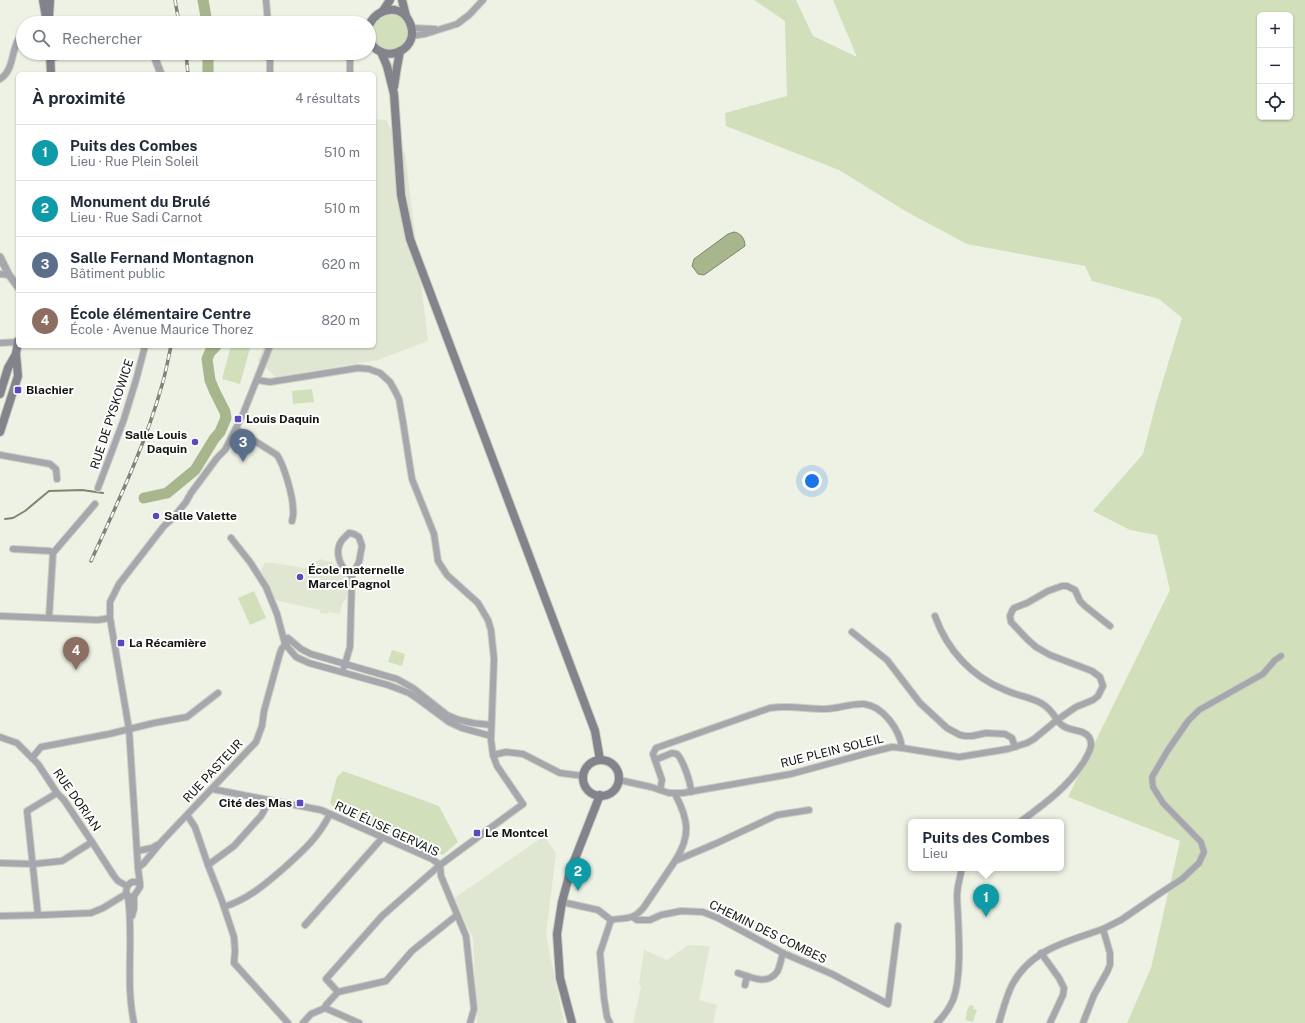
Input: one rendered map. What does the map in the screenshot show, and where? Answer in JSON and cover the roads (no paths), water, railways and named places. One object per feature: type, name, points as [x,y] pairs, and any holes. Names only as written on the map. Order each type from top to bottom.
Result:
[{"type":"main road","points":[[43,0],[46,16]]},
{"type":"main road","points":[[49,16],[50,0]]},
{"type":"main road","points":[[383,11],[390,0]]},
{"type":"main road","points":[[376,48],[388,54],[405,48],[412,32],[402,0]]},
{"type":"main road","points":[[375,16],[383,11],[391,10],[406,16]]},
{"type":"main road","points":[[394,94],[400,51]]},
{"type":"main road","points":[[381,52],[387,66],[394,94],[401,195],[410,239],[595,731],[600,760]]},
{"type":"main road","points":[[50,60],[51,72]]},
{"type":"main road","points":[[0,432],[18,376],[16,354],[17,348]]},
{"type":"main road","points":[[0,394],[8,368],[16,354]]},
{"type":"main road","points":[[600,760],[608,761],[614,765],[618,772],[619,780],[614,790],[608,794],[600,795],[593,793],[587,788],[584,776],[592,762],[600,760]]},
{"type":"main road","points":[[572,1023],[560,978],[557,934],[562,902],[571,869],[600,795]]},
{"type":"street","points":[[266,0],[267,16]]},
{"type":"street","points":[[412,32],[425,34],[457,24],[483,0]]},
{"type":"street","points":[[0,79],[8,69],[13,58],[16,45]]},
{"type":"street","points":[[156,60],[161,72]]},
{"type":"street","points":[[270,60],[270,72]]},
{"type":"street","points":[[350,60],[350,72]]},
{"type":"street","points":[[0,257],[9,275],[16,284]]},
{"type":"street","points":[[0,274],[9,275]]},
{"type":"street","points":[[0,343],[16,342]]},
{"type":"street","name":"RUE DE PYSKOWICE","points":[[98,488],[126,414],[144,348]]},
{"type":"street","points":[[0,916],[91,913],[129,896],[140,886],[129,729],[110,618],[110,602],[119,584],[164,526],[173,518],[186,502],[217,458],[225,450],[236,430],[269,348]]},
{"type":"street","points":[[257,380],[270,382],[358,368],[369,369],[380,373],[390,382],[399,399],[412,479],[434,534],[438,561],[447,575],[478,604],[488,620],[491,630],[494,659],[491,725],[493,755],[500,771],[523,804],[440,865],[382,916],[326,979],[338,992]]},
{"type":"street","points":[[236,430],[277,455],[280,459],[294,508],[292,522]]},
{"type":"street","points":[[0,455],[41,461],[54,466],[56,469],[57,479]]},
{"type":"street","points":[[49,618],[53,553],[95,504]]},
{"type":"street","points":[[343,673],[350,647],[352,576],[359,562],[362,546],[359,537],[349,533],[342,540],[338,549],[341,566],[352,576]]},
{"type":"street","points":[[231,538],[250,562],[266,587],[277,614],[281,631],[296,657],[308,663],[388,685],[409,694],[449,722],[462,728],[491,736]]},
{"type":"street","points":[[13,549],[50,551],[53,553]]},
{"type":"street","name":"RUE PLEIN SOLEIL","points":[[619,780],[660,790],[669,794],[675,794],[791,774],[892,747],[959,757],[1015,747],[1034,739],[1076,707],[1087,703],[1098,696],[1103,686],[1100,677],[1092,671],[1050,655],[1036,647],[1011,622],[1010,616],[1014,608],[1027,603],[1048,591],[1062,586],[1067,586],[1075,590],[1080,601],[1110,626]]},
{"type":"street","points":[[0,616],[98,620],[110,618]]},
{"type":"street","points":[[935,616],[939,628],[946,640],[962,662],[970,669],[987,682],[1007,691],[1027,696],[1045,705],[1060,724],[1068,729],[1083,732],[1090,740],[1091,748],[1080,768],[1061,791],[1024,819]]},
{"type":"street","points":[[852,632],[887,660],[920,703],[947,728],[965,736],[986,733],[1006,734],[1012,738],[1015,747]]},
{"type":"street","points":[[287,642],[311,654],[397,679],[413,688],[447,715],[459,720],[491,725]]},
{"type":"street","name":"RUE PASTEUR","points":[[138,868],[256,742],[262,726],[264,711],[280,653],[287,642]]},
{"type":"street","points":[[999,1023],[1007,997],[1015,980],[1033,958],[1060,944],[1102,930],[1121,920],[1182,879],[1199,863],[1204,852],[1204,847],[1163,802],[1153,787],[1152,777],[1188,721],[1199,710],[1263,674],[1281,656]]},
{"type":"street","points":[[32,758],[41,747],[187,716],[218,693]]},
{"type":"street","points":[[660,790],[662,780],[653,754],[656,748],[770,708],[783,706],[827,709],[857,704],[869,705],[882,714],[894,726],[901,741],[902,748]]},
{"type":"street","name":"RUE DORIAN","points":[[0,737],[17,743],[38,764],[118,880],[130,884]]},
{"type":"street","points":[[493,755],[506,752],[523,754],[560,773],[584,776]]},
{"type":"street","points":[[655,760],[672,753],[677,754],[690,784],[691,792]]},
{"type":"street","name":"RUE ÉLISE GERVAIS","points":[[212,789],[321,810],[432,859],[440,865],[441,876],[466,936],[474,1009],[470,1023]]},
{"type":"street","points":[[38,915],[27,812],[57,793]]},
{"type":"street","points":[[634,917],[639,914],[644,907],[680,852],[687,831],[686,818],[675,794]]},
{"type":"street","points":[[208,864],[234,846],[261,816],[270,800]]},
{"type":"street","points":[[674,861],[777,815],[809,810]]},
{"type":"street","points":[[224,907],[238,903],[256,892],[308,847],[323,828],[330,814]]},
{"type":"street","points":[[187,815],[195,827],[234,936],[234,963],[288,1023]]},
{"type":"street","points":[[305,925],[383,837]]},
{"type":"street","name":"RUE PASTEUR","points":[[137,851],[152,848],[163,840]]},
{"type":"street","points":[[0,863],[33,864],[62,861],[92,842]]},
{"type":"street","points":[[134,1023],[131,997],[131,920],[134,909],[129,896],[130,884],[138,868]]},
{"type":"street","points":[[937,1023],[953,1000],[956,989],[958,969],[957,896],[961,871]]},
{"type":"street","points":[[130,884],[136,882],[140,884]]},
{"type":"street","points":[[562,902],[598,910],[611,920],[600,953],[604,998],[607,1017],[610,1023]]},
{"type":"street","name":"CHEMIN DES COMBES","points":[[611,920],[628,919],[634,917],[637,920],[650,920],[672,912],[703,912],[718,918],[783,953],[832,974],[888,1004],[898,926]]},
{"type":"street","points":[[303,1023],[311,1014],[324,1008],[338,992],[386,981],[412,951],[457,915]]},
{"type":"street","points":[[1083,1023],[1089,1004],[1108,972],[1110,964],[1110,953],[1102,930]]},
{"type":"street","points":[[738,973],[764,980],[769,979],[777,972],[783,953]]},
{"type":"street","points":[[1041,953],[1059,978],[1064,988],[1063,995],[1050,1023]]},
{"type":"street","points":[[745,985],[747,976]]},
{"type":"street","points":[[324,1008],[359,1023]]},
{"type":"waterway","points":[[203,0],[206,16]]},
{"type":"waterway","points":[[208,60],[208,72]]},
{"type":"waterway","points":[[144,498],[167,493],[195,470],[220,432],[226,418],[225,412],[210,380],[207,359],[210,352],[214,348]]},
{"type":"waterway","points":[[5,519],[13,518],[25,511],[49,491],[82,490],[103,493]]},
{"type":"railway","points":[[175,0],[178,16]]},
{"type":"railway","points":[[187,60],[188,72]]},
{"type":"railway","points":[[91,561],[139,452],[155,408],[171,348]]},
{"type":"place","name":"Blachier","points":[[18,390]]},
{"type":"place","name":"Louis Daquin","points":[[238,419]]},
{"type":"place","name":"Salle Louis Daquin","points":[[195,442]]},
{"type":"place","name":"Salle Fernand Montagnon","points":[[243,462]]},
{"type":"place","name":"Salle Valette","points":[[156,516]]},
{"type":"place","name":"École maternelle Marcel Pagnol","points":[[300,577]]},
{"type":"place","name":"La Récamière","points":[[121,643]]},
{"type":"place","name":"École élémentaire Centre","points":[[76,670]]},
{"type":"place","name":"Cité des Mas","points":[[300,803]]},
{"type":"place","name":"Le Montcel","points":[[477,833]]},
{"type":"place","name":"Monument du Brulé","points":[[578,891]]},
{"type":"place","name":"Puits des Combes","points":[[986,917]]}]
